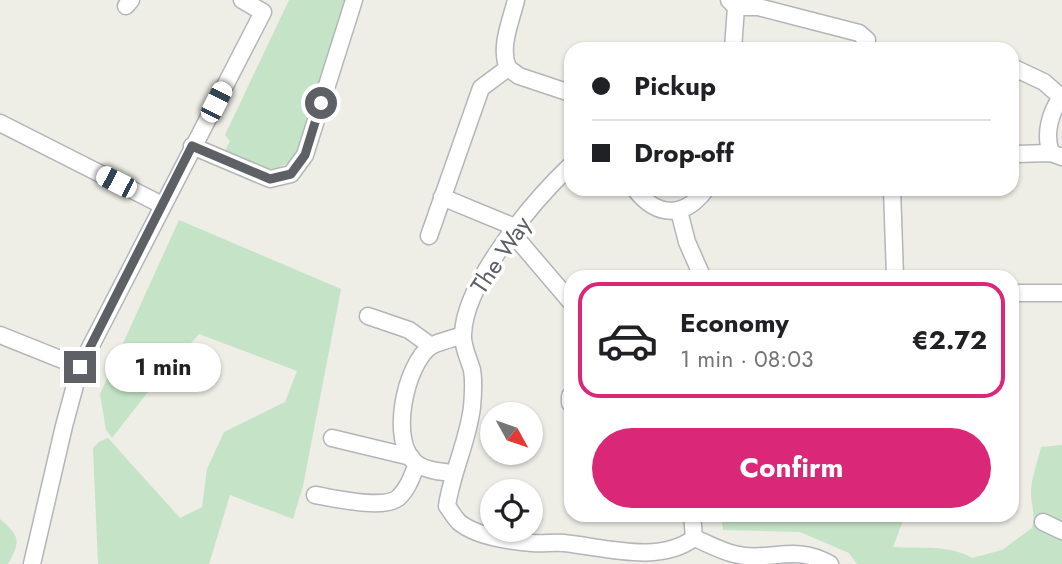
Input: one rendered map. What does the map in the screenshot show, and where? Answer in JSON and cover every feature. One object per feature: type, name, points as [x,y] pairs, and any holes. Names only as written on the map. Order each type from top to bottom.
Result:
[{"type":"street","points":[[32,564],[80,367],[263,12],[242,0]]},
{"type":"street","points":[[192,146],[270,179],[291,174],[305,155],[354,0]]},
{"type":"street","points":[[516,0],[504,59],[508,68],[519,76],[564,91]]},
{"type":"street","points":[[733,42],[733,4],[758,6],[859,33],[867,42]]},
{"type":"street","points":[[429,236],[481,88],[508,68]]},
{"type":"street","points":[[1019,70],[1044,82],[1061,97],[1053,111],[1047,143],[1057,155]]},
{"type":"street","points":[[0,123],[162,205]]},
{"type":"street","points":[[1019,154],[1057,155]]},
{"type":"street","name":"The Way","points":[[564,173],[514,231],[480,279],[470,299],[462,335],[472,372],[472,407],[447,506],[460,522],[481,533],[533,543],[564,543],[648,562],[675,555],[694,538]]},
{"type":"street","points":[[643,196],[654,206],[679,211],[689,207],[699,196]]},
{"type":"street","points":[[892,196],[895,270]]},
{"type":"street","points":[[442,197],[514,231],[564,294]]},
{"type":"street","points":[[679,211],[687,242],[699,270]]},
{"type":"street","points":[[1019,293],[1062,293]]},
{"type":"street","points":[[368,316],[409,330],[431,346]]},
{"type":"street","points":[[0,335],[80,367]]},
{"type":"street","points":[[414,461],[407,452],[401,431],[408,385],[415,367],[431,346],[462,335]]},
{"type":"street","points":[[332,438],[414,461],[434,471],[454,473]]},
{"type":"street","points":[[315,495],[374,504],[395,500],[407,488],[414,461]]},
{"type":"street","points":[[693,522],[694,538],[735,554],[756,556],[794,552],[817,556],[830,564]]},
{"type":"street","points":[[1043,522],[1062,531]]},
{"type":"green space","points":[[289,0],[345,0],[300,149],[282,166],[273,169],[256,166],[225,151],[230,141],[225,135]]},
{"type":"green space","points":[[179,220],[341,289],[303,486],[293,519],[230,495],[209,564],[98,564],[93,448],[99,442],[108,438],[180,518],[202,507],[207,469],[224,432],[285,402],[297,371],[199,334],[158,379],[112,438],[106,430],[100,394]]},
{"type":"green space","points":[[1062,445],[1062,564],[857,564],[849,553],[800,532],[723,530],[722,522],[902,522],[893,547],[943,549],[972,558],[1002,550],[1032,528],[1034,519],[1031,487],[1041,447]]},
{"type":"green space","points":[[0,519],[12,530],[16,539],[8,564],[0,564]]},
{"type":"route","points":[[80,367],[192,146],[270,179],[291,174],[305,155],[321,103]]}]
